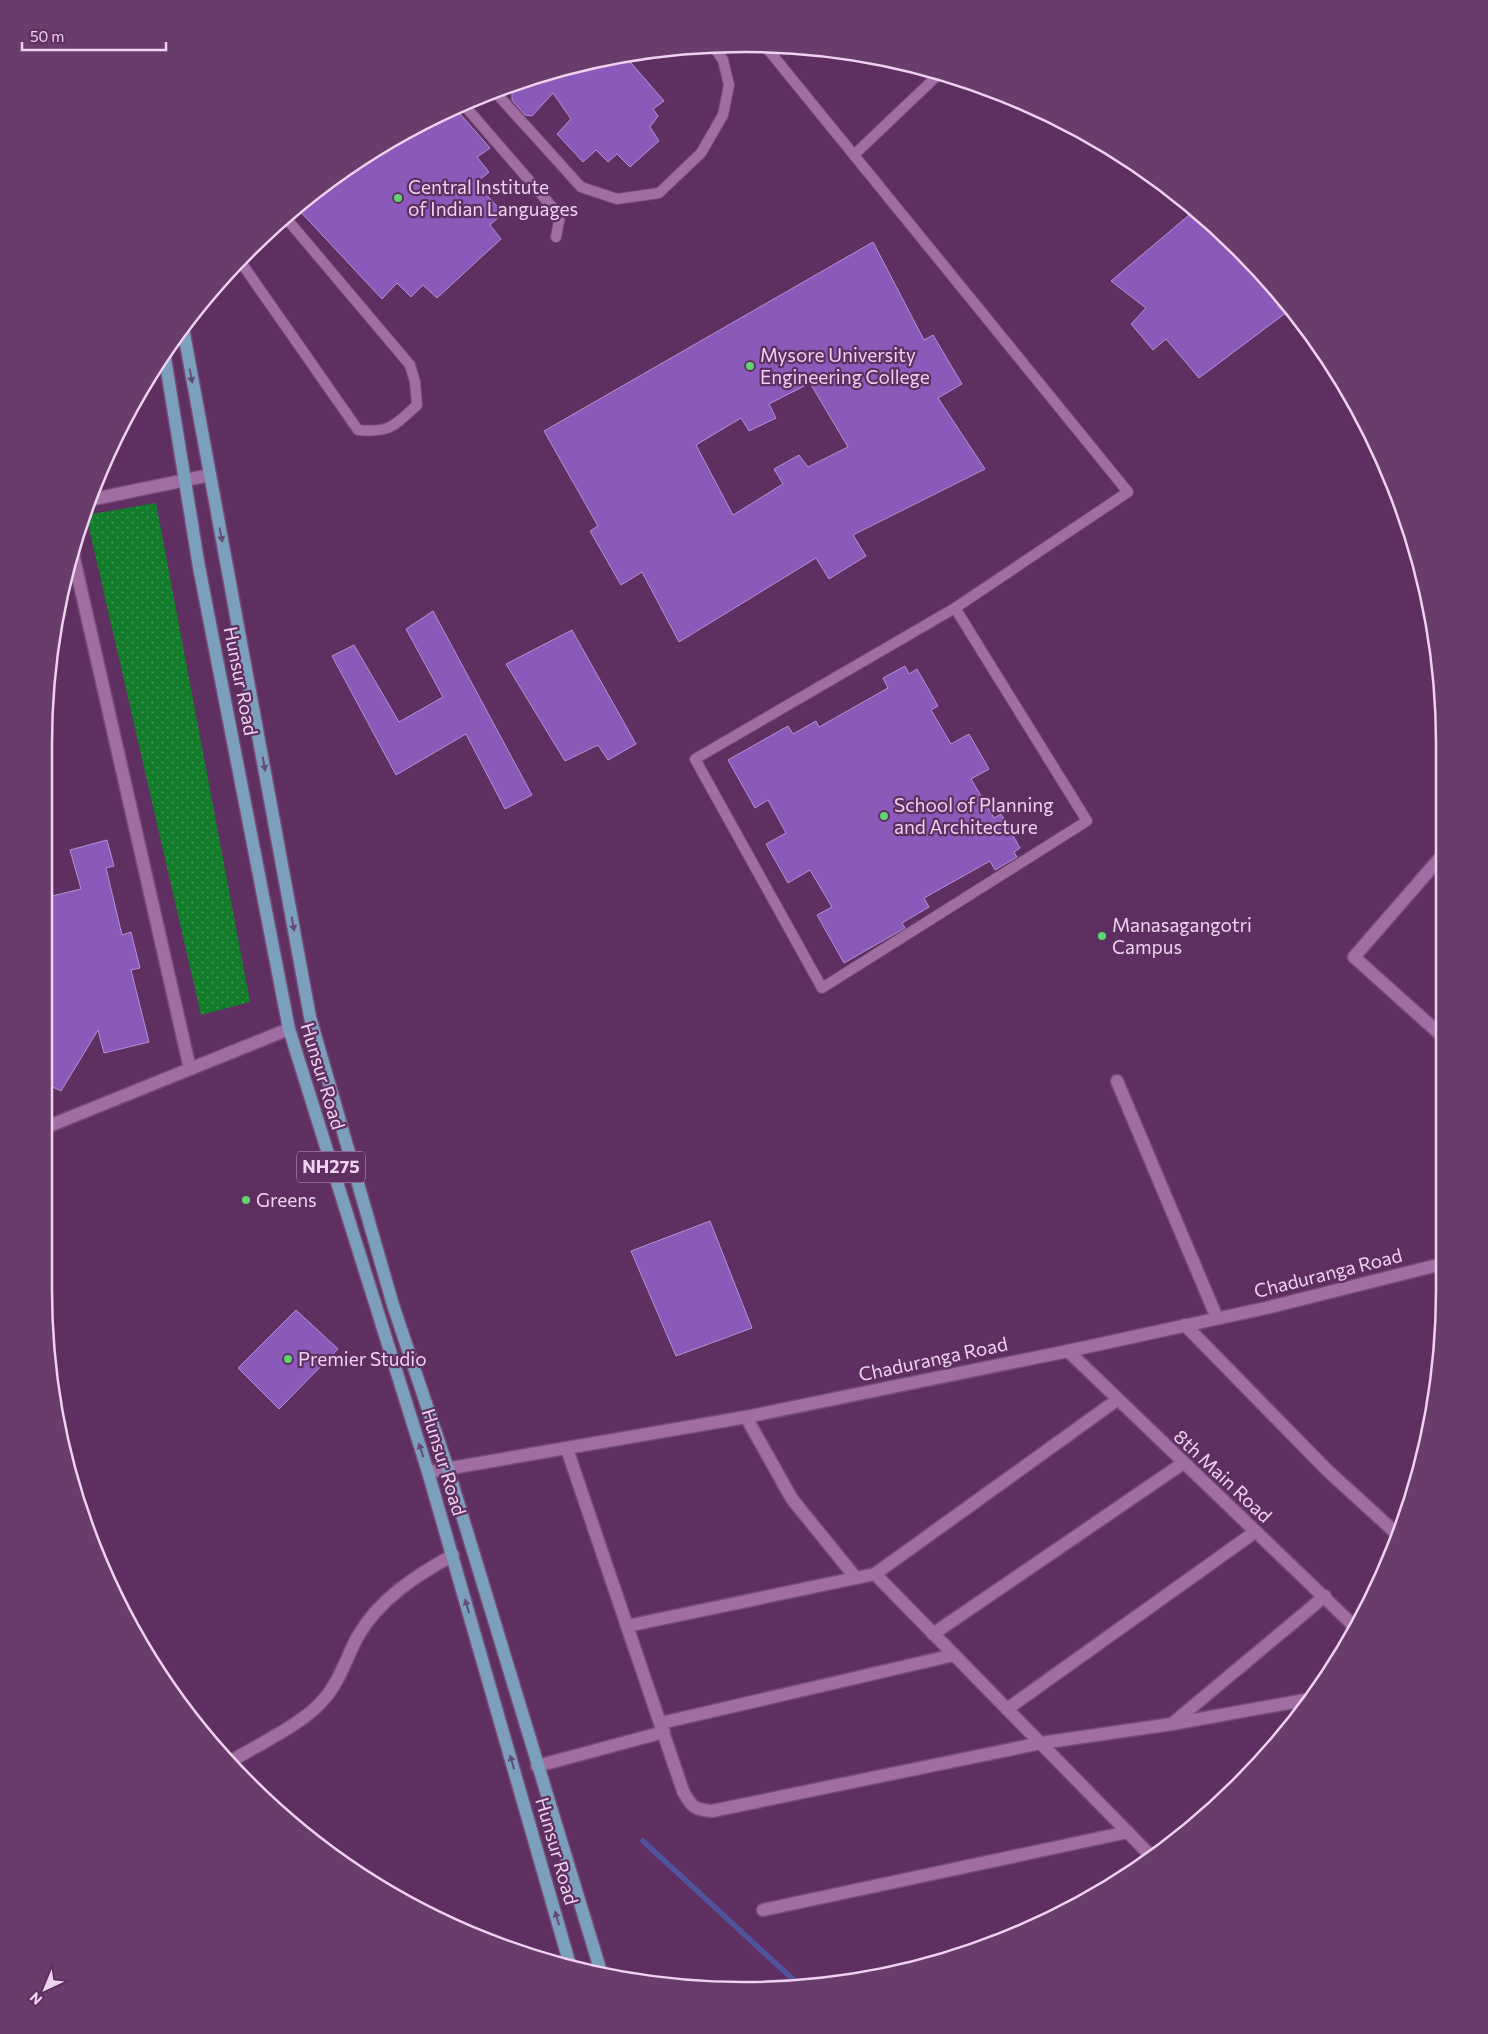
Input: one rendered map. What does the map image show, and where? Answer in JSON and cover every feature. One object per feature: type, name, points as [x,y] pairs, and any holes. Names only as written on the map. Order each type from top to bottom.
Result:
[{"type":"main road","points":[[185,338],[310,1017],[393,1305],[448,1469],[599,1966]]},
{"type":"main road","name":"Hunsur Road","points":[[166,365],[185,480],[288,1029],[428,1472],[568,1959]]},
{"type":"street","points":[[98,498],[210,475]]},
{"type":"street","points":[[76,566],[190,1069]]},
{"type":"street","points":[[1436,863],[1354,957],[1436,1031]]},
{"type":"street","points":[[52,1125],[288,1029]]},
{"type":"street","points":[[1117,1081],[1217,1318]]},
{"type":"street","name":"Chaduranga Road","points":[[428,1472],[746,1417],[1068,1351],[1217,1318],[1436,1265]]},
{"type":"street","points":[[1185,1325],[1326,1470],[1392,1530]]},
{"type":"street","name":"8th Main Road","points":[[1068,1351],[1182,1464],[1350,1622]]},
{"type":"street","points":[[627,1626],[875,1574],[1117,1400]]},
{"type":"street","points":[[746,1417],[792,1499],[856,1578]]},
{"type":"street","points":[[566,1449],[663,1728],[682,1791],[690,1803],[699,1810],[712,1811],[1040,1743],[1172,1724],[1300,1701]]},
{"type":"street","points":[[933,1634],[1182,1464]]},
{"type":"street","points":[[1007,1709],[1255,1532]]},
{"type":"street","points":[[236,1758],[318,1706],[332,1689],[359,1636],[378,1611],[411,1580],[453,1556]]},
{"type":"street","points":[[875,1574],[1147,1852]]},
{"type":"street","points":[[1172,1724],[1324,1596]]},
{"type":"street","points":[[537,1766],[663,1728],[954,1655]]},
{"type":"street","points":[[763,1910],[1128,1832]]},
{"type":"lane","points":[[500,97],[581,187],[617,199],[659,193],[701,153],[723,115],[729,85],[723,60],[718,53]]},
{"type":"lane","points":[[770,53],[855,154],[1128,492],[955,608],[695,759],[822,988],[1087,821],[955,608]]},
{"type":"lane","points":[[855,154],[934,79]]},
{"type":"lane","points":[[468,110],[560,216],[556,238]]},
{"type":"lane","points":[[244,267],[358,430],[380,432],[399,421],[416,405],[415,382],[410,365],[290,223]]},
{"type":"green space","points":[[156,503],[250,1002],[201,1015],[88,525],[92,514]]},
{"type":"building","points":[[630,62],[664,101],[653,109],[658,116],[650,127],[659,141],[630,167],[617,154],[608,162],[596,150],[583,162],[557,134],[571,119],[553,93],[532,116],[525,115],[512,100],[512,93],[522,89],[565,76]]},
{"type":"building","name":"Central Institute of Indian Languages","points":[[460,114],[490,148],[477,157],[489,172],[476,183],[503,213],[490,225],[501,239],[437,298],[423,285],[411,297],[397,283],[382,299],[301,213],[323,195],[398,145]]},
{"type":"building","points":[[1189,215],[1233,255],[1285,313],[1199,378],[1166,339],[1153,350],[1131,324],[1146,308],[1111,281]]},
{"type":"building","points":[[873,242],[924,340],[933,335],[962,384],[938,398],[985,469],[853,535],[866,556],[829,579],[816,558],[679,642],[642,572],[621,585],[590,531],[598,526],[544,431]],"holes":[[[810,383],[848,447],[808,467],[799,455],[774,469],[783,484],[733,515],[696,445],[741,418],[749,431],[776,418],[769,404]]]},
{"type":"building","points":[[433,611],[532,795],[505,809],[466,734],[396,775],[332,656],[354,645],[399,722],[443,697],[406,629]]},
{"type":"building","points":[[572,630],[636,744],[608,760],[598,745],[565,761],[506,664]]},
{"type":"building","name":"School of Planning and Architecture","points":[[905,666],[909,674],[917,669],[938,706],[931,710],[951,744],[969,734],[989,769],[971,779],[994,818],[1001,814],[1020,848],[1014,852],[1017,857],[995,870],[990,861],[924,898],[929,907],[902,923],[905,928],[844,963],[817,915],[832,907],[810,870],[788,883],[766,844],[786,833],[768,800],[755,808],[728,760],[788,726],[793,734],[816,721],[819,727],[888,688],[883,678]]},
{"type":"building","points":[[107,840],[114,866],[106,868],[122,935],[131,932],[140,968],[131,970],[149,1042],[104,1053],[98,1030],[61,1091],[52,1087],[52,896],[81,889],[70,850]]},
{"type":"building","points":[[710,1221],[752,1328],[676,1356],[631,1251]]},
{"type":"building","name":"Premier Studio","points":[[296,1310],[338,1349],[279,1409],[238,1368]]},
{"type":"waterway","points":[[643,1841],[793,1980]]},
{"type":"place","name":"Central Institute of Indian Languages","points":[[398,198]]},
{"type":"place","name":"Mysore University Engineering College","points":[[750,366]]},
{"type":"place","name":"School of Planning and Architecture","points":[[884,816]]},
{"type":"place","name":"Manasagangotri Campus","points":[[1102,936]]},
{"type":"place","name":"Greens","points":[[246,1200]]},
{"type":"place","name":"Premier Studio","points":[[288,1359]]}]
